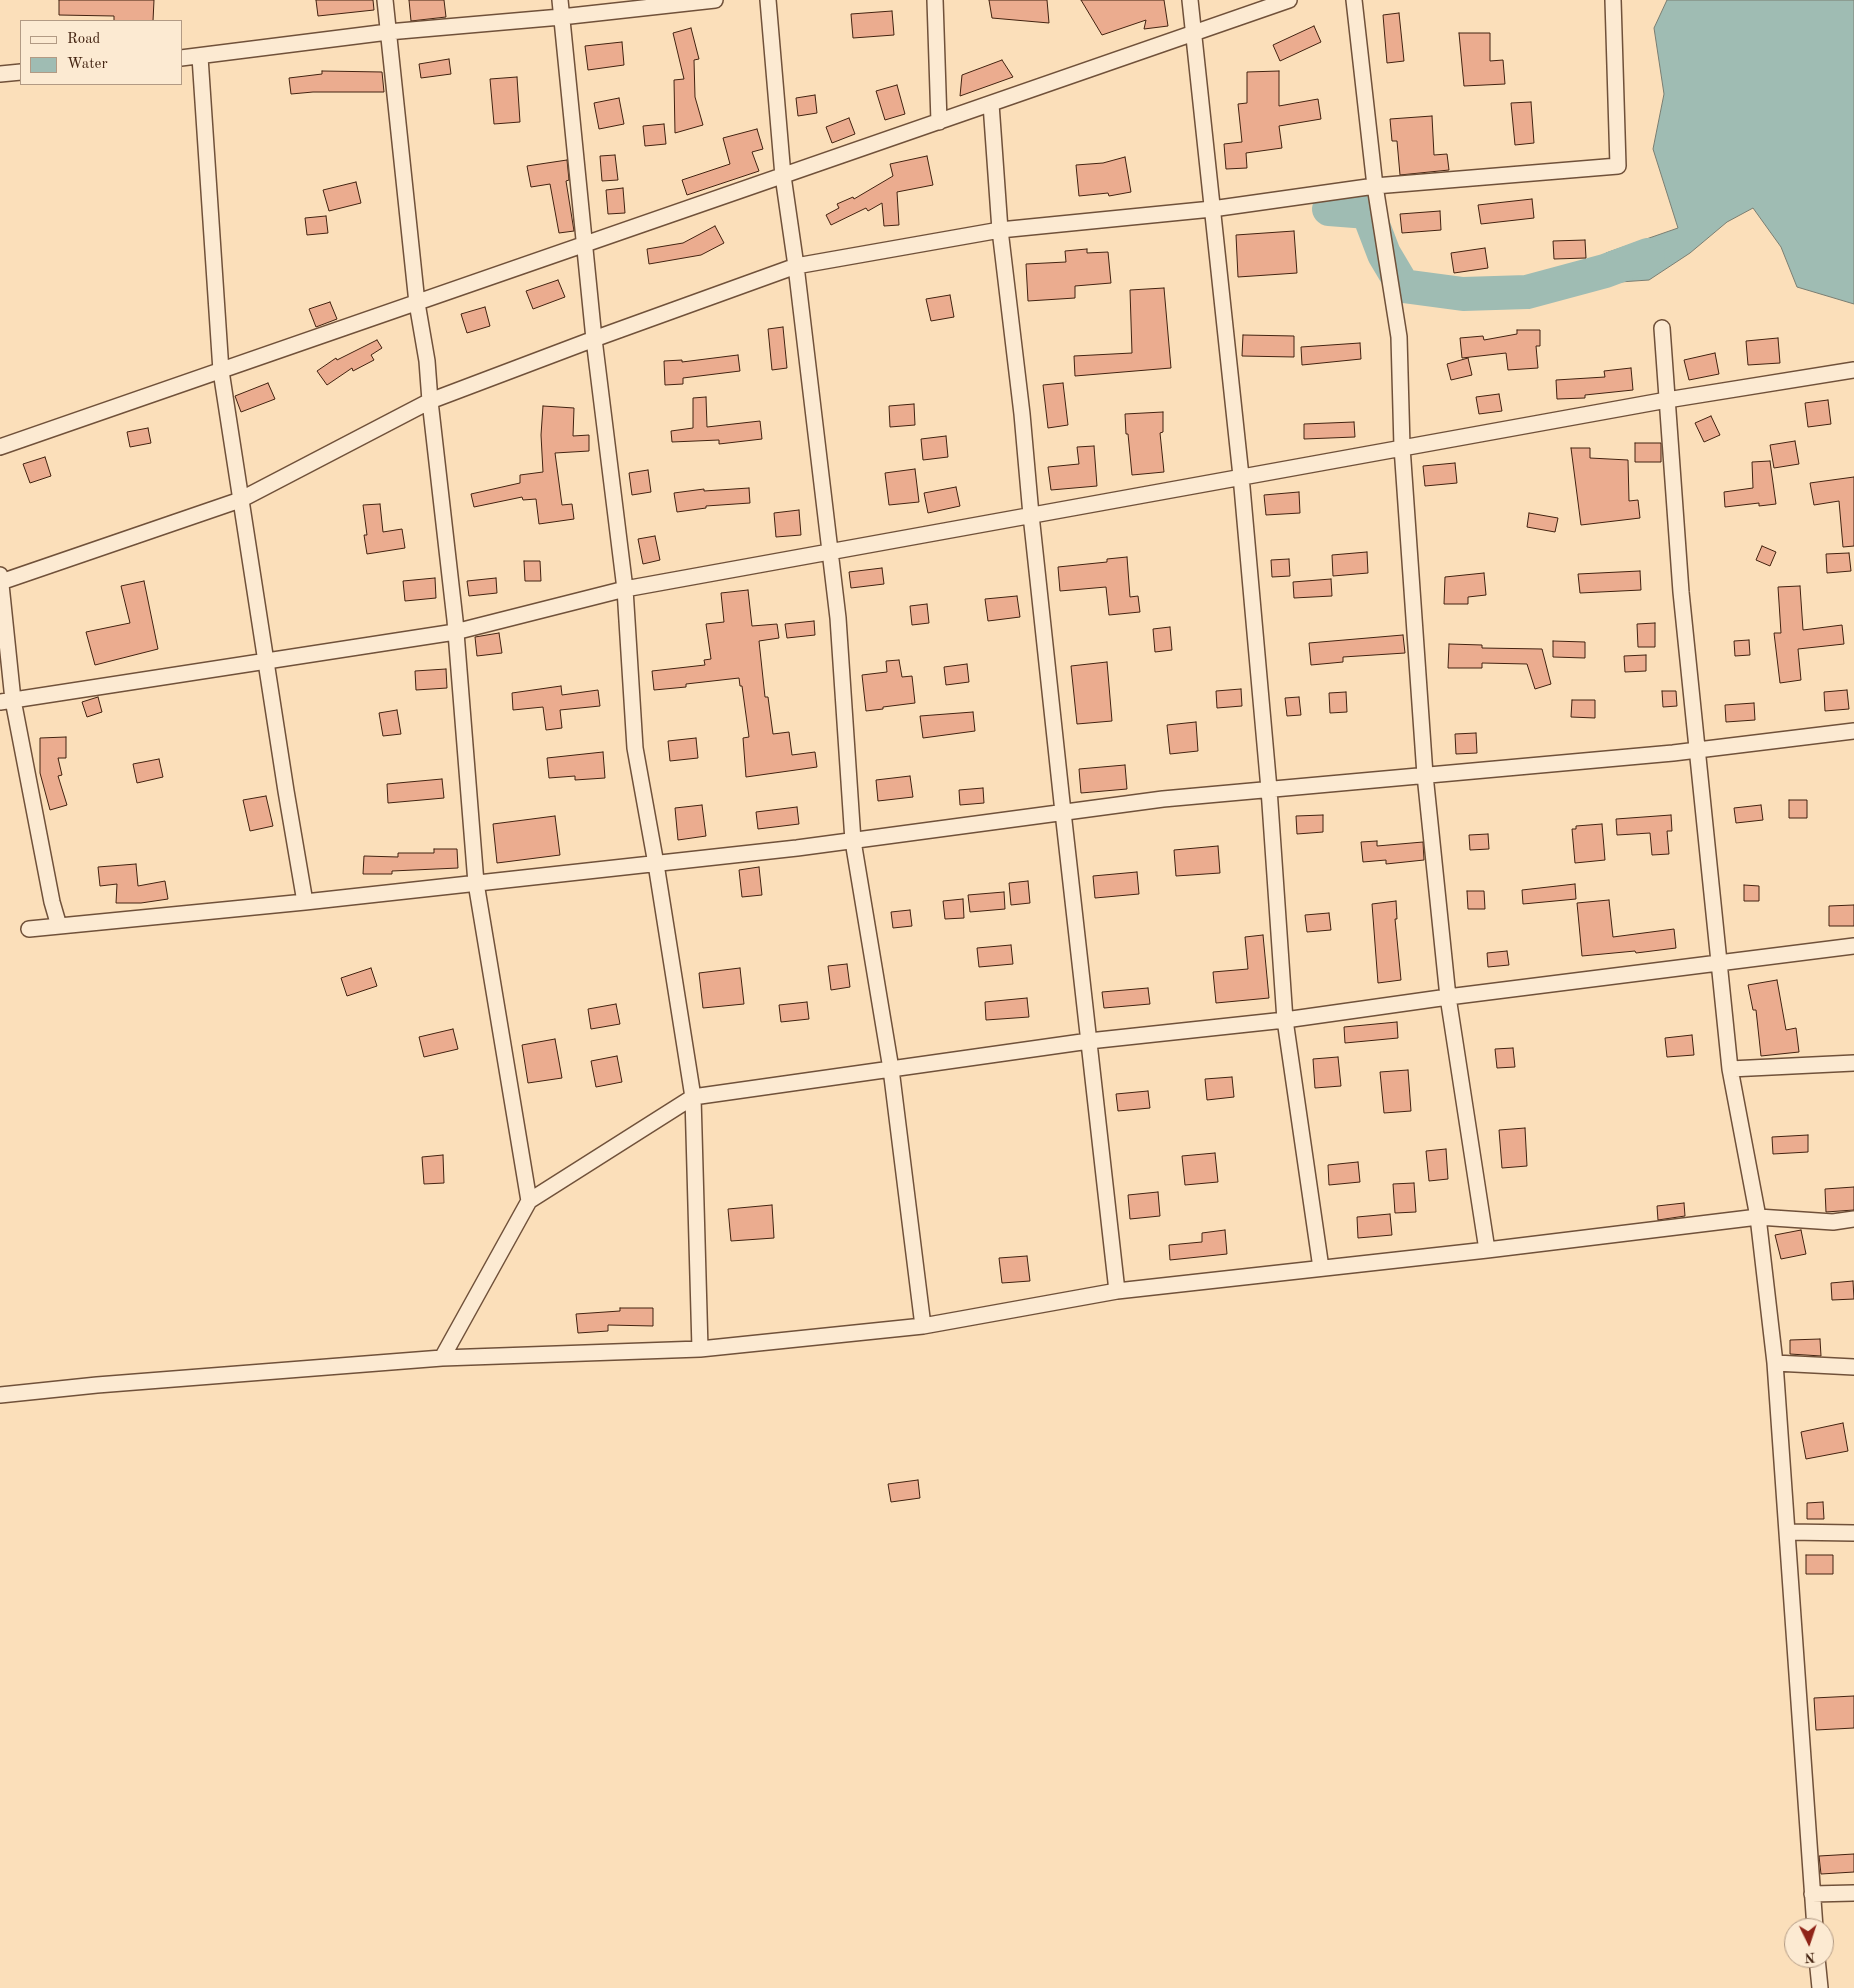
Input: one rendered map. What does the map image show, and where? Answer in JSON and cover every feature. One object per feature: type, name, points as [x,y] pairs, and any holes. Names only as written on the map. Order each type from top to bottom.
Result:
[{"type":"street","points":[[385,0],[417,303],[427,360],[455,632],[476,883],[529,1201]]},
{"type":"street","points":[[560,0],[594,339],[625,588],[635,748],[656,864],[693,1097],[700,1349]]},
{"type":"street","points":[[182,58],[388,32],[562,17],[715,0]]},
{"type":"street","points":[[768,0],[783,176],[796,266],[838,618],[853,840],[891,1069],[923,1326]]},
{"type":"street","points":[[935,0],[939,122]]},
{"type":"street","points":[[1190,0],[1241,476],[1269,789],[1285,1020],[1321,1268]]},
{"type":"street","points":[[0,448],[1289,0]]},
{"type":"street","points":[[1354,0],[1375,186],[1399,337],[1402,448],[1425,775],[1448,996],[1487,1250]]},
{"type":"street","points":[[1,582],[240,500],[430,401],[796,266],[1000,230],[1212,209],[1375,186],[1618,166],[1613,0]]},
{"type":"street","points":[[200,57],[221,371],[305,902]]},
{"type":"street","points":[[0,74],[20,72]]},
{"type":"street","points":[[991,104],[1000,230],[1022,414],[1063,812],[1117,1291]]},
{"type":"street","points":[[1662,328],[1681,592],[1730,1069],[1758,1217],[1775,1363],[1814,1918]]},
{"type":"street","points":[[6,701],[455,632],[625,588],[1667,400],[1854,370]]},
{"type":"street","points":[[0,575],[6,701],[59,926]]},
{"type":"street","points":[[29,929],[305,902],[656,864],[1162,799],[1698,750],[1854,731]]},
{"type":"street","points":[[442,1358],[529,1201],[693,1097],[1090,1041],[1285,1020],[1448,996],[1854,946]]},
{"type":"street","points":[[1730,1069],[1854,1063]]},
{"type":"street","points":[[0,1395],[97,1385],[442,1358],[700,1349],[923,1326],[1117,1291],[1487,1250],[1758,1217],[1833,1222],[1854,1219]]},
{"type":"street","points":[[1775,1363],[1854,1367]]},
{"type":"street","points":[[1788,1532],[1854,1533]]},
{"type":"street","points":[[1812,1894],[1854,1893]]},
{"type":"street","points":[[1818,1968],[1820,1988]]},
{"type":"water","points":[[1667,0],[1854,0],[1854,304],[1797,287],[1781,247],[1753,208],[1727,222],[1690,253],[1649,280],[1605,283],[1606,253],[1678,228],[1653,149],[1664,94],[1654,28]]},
{"type":"building","points":[[59,0],[154,0],[153,20],[114,20],[114,16],[59,15]]},
{"type":"building","points":[[316,0],[373,0],[374,10],[318,16]]},
{"type":"building","points":[[409,0],[444,0],[446,17],[411,21]]},
{"type":"building","points":[[989,0],[1047,0],[1049,23],[992,18]]},
{"type":"building","points":[[1081,0],[1164,0],[1168,26],[1144,29],[1146,20],[1102,35]]},
{"type":"building","points":[[892,11],[894,35],[853,38],[851,14]]},
{"type":"building","points":[[1399,13],[1404,61],[1387,63],[1383,15]]},
{"type":"building","points":[[1314,26],[1321,42],[1280,61],[1273,45]]},
{"type":"building","points":[[691,28],[699,59],[694,60],[695,97],[703,125],[675,133],[674,80],[684,79],[673,33]]},
{"type":"building","points":[[1459,33],[1490,33],[1490,61],[1503,60],[1505,84],[1464,86]]},
{"type":"building","points":[[622,42],[624,65],[588,70],[585,46]]},
{"type":"building","points":[[449,59],[451,74],[421,78],[419,64]]},
{"type":"building","points":[[1002,60],[1013,77],[960,96],[962,75]]},
{"type":"building","points":[[322,71],[382,72],[384,92],[313,92],[291,94],[289,78],[322,74]]},
{"type":"building","points":[[1279,71],[1279,106],[1318,99],[1321,119],[1279,126],[1282,148],[1246,153],[1247,168],[1226,169],[1224,144],[1242,142],[1238,104],[1247,103],[1247,72]]},
{"type":"building","points":[[517,77],[520,122],[494,124],[490,79]]},
{"type":"building","points":[[897,85],[905,114],[885,120],[876,91]]},
{"type":"building","points":[[815,95],[817,113],[798,116],[796,98]]},
{"type":"building","points":[[619,98],[624,124],[599,129],[594,103]]},
{"type":"building","points":[[1531,102],[1534,143],[1515,145],[1511,103]]},
{"type":"building","points":[[1432,116],[1434,155],[1447,154],[1449,170],[1400,175],[1397,141],[1392,141],[1390,119]]},
{"type":"building","points":[[849,118],[855,134],[832,143],[826,127]]},
{"type":"building","points":[[664,124],[666,144],[645,146],[643,126]]},
{"type":"building","points":[[757,129],[763,149],[752,152],[759,171],[687,195],[682,180],[730,164],[723,138]]},
{"type":"building","points":[[615,155],[618,180],[602,181],[600,156]]},
{"type":"building","points":[[927,156],[933,185],[897,192],[899,225],[884,226],[882,203],[868,211],[866,208],[831,225],[826,215],[839,208],[837,204],[853,197],[854,199],[893,176],[890,164]]},
{"type":"building","points":[[1125,157],[1131,192],[1109,196],[1108,193],[1079,196],[1076,165],[1103,163]]},
{"type":"building","points":[[567,160],[569,180],[566,181],[574,231],[559,233],[550,184],[531,187],[527,166]]},
{"type":"building","points":[[356,182],[361,203],[329,211],[323,190]]},
{"type":"building","points":[[623,188],[625,213],[608,214],[606,190]]},
{"type":"building","points":[[1532,199],[1534,218],[1481,224],[1478,205]]},
{"type":"building","points":[[1440,211],[1441,230],[1402,233],[1400,214]]},
{"type":"building","points":[[326,216],[328,233],[307,235],[305,218]]},
{"type":"building","points":[[715,226],[724,243],[701,255],[649,264],[647,249],[683,243]]},
{"type":"building","points":[[1294,231],[1297,273],[1238,277],[1236,235]]},
{"type":"building","points":[[1585,240],[1586,258],[1554,259],[1553,241]]},
{"type":"building","points":[[1485,248],[1488,268],[1454,273],[1451,253]]},
{"type":"building","points":[[1087,249],[1087,253],[1108,252],[1111,283],[1075,286],[1075,298],[1028,301],[1026,264],[1066,262],[1065,251]]},
{"type":"building","points":[[558,280],[565,297],[533,309],[526,291]]},
{"type":"building","points":[[1164,288],[1171,368],[1075,376],[1074,356],[1132,353],[1130,290]]},
{"type":"building","points":[[950,295],[954,317],[931,321],[926,299]]},
{"type":"building","points":[[330,302],[337,319],[316,327],[309,309]]},
{"type":"building","points":[[485,307],[490,326],[467,333],[461,314]]},
{"type":"building","points":[[783,327],[787,368],[772,370],[768,329]]},
{"type":"building","points":[[1517,330],[1540,330],[1540,346],[1536,346],[1538,368],[1508,370],[1506,353],[1462,358],[1460,338],[1483,336],[1484,340],[1517,334]]},
{"type":"building","points":[[1243,335],[1294,336],[1294,357],[1242,356]]},
{"type":"building","points":[[1778,338],[1780,363],[1748,365],[1746,341]]},
{"type":"building","points":[[377,340],[382,348],[371,355],[374,360],[353,371],[352,368],[327,385],[317,371],[336,358],[337,360]]},
{"type":"building","points":[[1360,343],[1361,359],[1302,365],[1301,347]]},
{"type":"building","points":[[1715,353],[1719,374],[1689,380],[1684,360]]},
{"type":"building","points":[[738,355],[740,371],[683,378],[683,384],[665,385],[664,361],[682,360],[682,362]]},
{"type":"building","points":[[1468,358],[1472,375],[1451,380],[1447,364]]},
{"type":"building","points":[[1631,368],[1633,390],[1585,395],[1585,398],[1557,399],[1556,380],[1605,377],[1604,371]]},
{"type":"building","points":[[268,383],[275,399],[241,412],[235,396]]},
{"type":"building","points":[[1063,383],[1068,425],[1048,428],[1043,385]]},
{"type":"building","points":[[1499,394],[1502,411],[1479,414],[1476,397]]},
{"type":"building","points":[[706,397],[707,427],[760,421],[762,439],[719,444],[719,440],[672,442],[671,431],[693,428],[693,398]]},
{"type":"building","points":[[1828,400],[1831,424],[1808,427],[1805,403]]},
{"type":"building","points":[[914,404],[915,425],[890,427],[889,406]]},
{"type":"building","points":[[543,406],[574,408],[573,436],[589,435],[589,451],[555,453],[562,505],[572,504],[574,519],[539,524],[536,499],[523,500],[522,497],[474,507],[471,494],[520,483],[520,475],[543,472],[541,435]]},
{"type":"building","points":[[1163,412],[1163,432],[1160,433],[1164,472],[1132,475],[1125,414]]},
{"type":"building","points":[[1711,416],[1720,435],[1704,442],[1695,423]]},
{"type":"building","points":[[1354,422],[1355,437],[1304,439],[1304,424]]},
{"type":"building","points":[[148,428],[151,443],[130,447],[127,432]]},
{"type":"building","points":[[946,436],[948,457],[923,460],[921,439]]},
{"type":"building","points":[[1795,441],[1799,464],[1774,468],[1770,445]]},
{"type":"building","points":[[1635,443],[1661,443],[1661,462],[1635,462]]},
{"type":"building","points":[[1094,446],[1097,486],[1051,490],[1048,467],[1079,464],[1077,447]]},
{"type":"building","points":[[1571,448],[1590,448],[1590,458],[1628,460],[1629,501],[1638,500],[1640,518],[1581,525]]},
{"type":"building","points":[[45,457],[51,476],[30,483],[23,464]]},
{"type":"building","points":[[1770,461],[1776,504],[1759,506],[1759,503],[1725,507],[1724,492],[1753,488],[1752,462]]},
{"type":"building","points":[[1455,463],[1457,483],[1425,486],[1423,466]]},
{"type":"building","points":[[915,469],[919,502],[889,505],[885,473]]},
{"type":"building","points":[[648,470],[651,492],[632,495],[629,473]]},
{"type":"building","points":[[1854,477],[1854,546],[1843,547],[1839,501],[1814,505],[1810,483]]},
{"type":"building","points":[[956,487],[960,506],[928,513],[924,493]]},
{"type":"building","points":[[749,488],[750,503],[706,506],[706,508],[677,512],[674,493],[704,489],[704,491]]},
{"type":"building","points":[[1299,492],[1300,513],[1266,515],[1264,495]]},
{"type":"building","points":[[380,504],[383,532],[402,529],[405,548],[367,554],[364,535],[367,535],[363,505]]},
{"type":"building","points":[[799,510],[801,535],[776,537],[774,513]]},
{"type":"building","points":[[1529,513],[1558,518],[1555,532],[1527,527]]},
{"type":"building","points":[[655,536],[660,560],[643,564],[638,539]]},
{"type":"building","points":[[1762,546],[1776,552],[1770,566],[1756,560]]},
{"type":"building","points":[[1367,552],[1368,573],[1333,576],[1332,555]]},
{"type":"building","points":[[1849,553],[1851,571],[1827,573],[1826,554]]},
{"type":"building","points":[[1127,557],[1130,597],[1138,596],[1140,612],[1109,615],[1106,587],[1060,591],[1058,567],[1107,562],[1107,559]]},
{"type":"building","points":[[1289,559],[1290,576],[1272,577],[1271,560]]},
{"type":"building","points":[[524,561],[540,561],[541,581],[525,581]]},
{"type":"building","points":[[882,568],[884,584],[851,588],[849,572]]},
{"type":"building","points":[[1640,571],[1641,590],[1580,593],[1578,574]]},
{"type":"building","points":[[1484,573],[1486,595],[1468,597],[1468,604],[1444,604],[1445,577]]},
{"type":"building","points":[[435,578],[436,598],[405,601],[403,581]]},
{"type":"building","points":[[496,578],[497,593],[469,596],[467,581]]},
{"type":"building","points":[[1331,579],[1332,596],[1294,598],[1293,582]]},
{"type":"building","points":[[144,581],[158,649],[95,665],[86,632],[130,623],[121,586]]},
{"type":"building","points":[[1800,586],[1803,630],[1842,625],[1844,644],[1798,649],[1801,680],[1780,683],[1774,633],[1781,633],[1778,587]]},
{"type":"building","points":[[748,590],[752,626],[777,624],[779,638],[759,641],[765,697],[768,697],[773,734],[789,732],[792,755],[815,752],[817,767],[746,777],[743,738],[749,737],[742,686],[740,686],[739,678],[686,684],[686,687],[654,690],[652,671],[705,665],[704,660],[711,659],[706,624],[724,622],[721,593]]},
{"type":"building","points":[[1017,596],[1020,617],[988,621],[985,599]]},
{"type":"building","points":[[927,604],[929,623],[912,625],[910,606]]},
{"type":"building","points":[[814,621],[815,635],[787,638],[785,624]]},
{"type":"building","points":[[1655,623],[1655,647],[1638,647],[1637,624]]},
{"type":"building","points":[[1170,627],[1172,650],[1155,652],[1153,629]]},
{"type":"building","points":[[499,633],[502,653],[477,656],[475,637]]},
{"type":"building","points":[[1403,635],[1405,653],[1343,657],[1343,662],[1311,665],[1309,643]]},
{"type":"building","points":[[1749,640],[1750,655],[1735,656],[1734,641]]},
{"type":"building","points":[[1553,641],[1585,642],[1585,658],[1553,657]]},
{"type":"building","points":[[1449,644],[1482,645],[1482,648],[1542,649],[1551,684],[1535,689],[1527,664],[1482,663],[1482,668],[1448,668]]},
{"type":"building","points":[[1646,655],[1646,671],[1625,672],[1624,656]]},
{"type":"building","points":[[899,660],[902,677],[912,676],[915,703],[866,711],[862,675],[887,672],[886,661]]},
{"type":"building","points":[[1107,662],[1112,721],[1077,724],[1071,666]]},
{"type":"building","points":[[967,664],[969,682],[946,685],[944,667]]},
{"type":"building","points":[[446,669],[447,688],[416,690],[415,671]]},
{"type":"building","points":[[561,686],[562,695],[598,690],[600,706],[560,710],[562,728],[546,730],[543,707],[513,710],[512,693]]},
{"type":"building","points":[[1241,689],[1242,706],[1217,708],[1216,691]]},
{"type":"building","points":[[1847,690],[1849,709],[1825,711],[1824,692]]},
{"type":"building","points":[[1662,691],[1676,691],[1677,706],[1663,707]]},
{"type":"building","points":[[1346,692],[1347,712],[1330,713],[1329,693]]},
{"type":"building","points":[[98,697],[102,712],[87,717],[82,702]]},
{"type":"building","points":[[1299,697],[1301,715],[1287,716],[1285,698]]},
{"type":"building","points":[[1572,700],[1595,700],[1595,718],[1571,717]]},
{"type":"building","points":[[1754,703],[1755,720],[1726,722],[1725,705]]},
{"type":"building","points":[[397,710],[401,734],[383,736],[379,713]]},
{"type":"building","points":[[973,712],[975,731],[923,738],[920,716]]},
{"type":"building","points":[[1196,722],[1198,751],[1170,754],[1167,725]]},
{"type":"building","points":[[1476,733],[1477,753],[1456,754],[1455,734]]},
{"type":"building","points":[[66,737],[66,758],[58,758],[62,775],[58,776],[67,805],[50,810],[40,773],[40,738]]},
{"type":"building","points":[[696,738],[698,758],[670,761],[668,741]]},
{"type":"building","points":[[603,752],[605,778],[575,780],[575,776],[549,778],[547,758]]},
{"type":"building","points":[[159,759],[163,777],[137,783],[133,764]]},
{"type":"building","points":[[1125,765],[1127,789],[1081,793],[1079,769]]},
{"type":"building","points":[[910,776],[913,797],[878,801],[876,780]]},
{"type":"building","points":[[442,779],[444,798],[388,803],[387,784]]},
{"type":"building","points":[[983,788],[984,803],[960,805],[959,790]]},
{"type":"building","points":[[266,796],[273,826],[250,831],[243,800]]},
{"type":"building","points":[[1789,800],[1807,800],[1807,818],[1789,818]]},
{"type":"building","points":[[702,805],[706,836],[678,840],[675,808]]},
{"type":"building","points":[[1761,805],[1763,820],[1736,823],[1734,808]]},
{"type":"building","points":[[797,807],[799,824],[758,829],[756,812]]},
{"type":"building","points":[[1323,815],[1323,832],[1297,834],[1296,816]]},
{"type":"building","points":[[1671,815],[1672,831],[1667,831],[1669,854],[1652,855],[1650,833],[1617,835],[1616,819]]},
{"type":"building","points":[[555,816],[560,855],[497,863],[493,824]]},
{"type":"building","points":[[1602,824],[1605,860],[1575,863],[1572,829],[1576,829],[1576,826]]},
{"type":"building","points":[[1488,834],[1489,849],[1470,850],[1469,835]]},
{"type":"building","points":[[1377,841],[1377,846],[1423,842],[1424,860],[1386,864],[1386,860],[1363,862],[1361,842]]},
{"type":"building","points":[[1218,846],[1220,873],[1176,876],[1174,850]]},
{"type":"building","points":[[434,849],[457,849],[458,868],[392,871],[392,874],[363,874],[364,856],[398,857],[398,853],[434,853]]},
{"type":"building","points":[[136,864],[138,886],[165,881],[168,899],[141,903],[116,903],[117,884],[100,886],[98,867]]},
{"type":"building","points":[[759,867],[762,895],[742,897],[739,870]]},
{"type":"building","points":[[1137,872],[1139,894],[1095,898],[1093,876]]},
{"type":"building","points":[[1028,881],[1030,903],[1011,905],[1009,883]]},
{"type":"building","points":[[1575,884],[1576,899],[1523,904],[1522,890]]},
{"type":"building","points":[[1744,885],[1759,886],[1759,901],[1744,901]]},
{"type":"building","points":[[1467,891],[1484,891],[1485,909],[1468,909]]},
{"type":"building","points":[[1004,892],[1005,909],[970,912],[968,895]]},
{"type":"building","points":[[963,899],[964,918],[945,919],[943,901]]},
{"type":"building","points":[[1609,900],[1613,937],[1674,929],[1676,948],[1636,953],[1635,951],[1582,956],[1577,903]]},
{"type":"building","points":[[1396,901],[1397,919],[1395,919],[1401,980],[1378,983],[1372,904]]},
{"type":"building","points":[[1854,905],[1854,926],[1829,926],[1829,906]]},
{"type":"building","points":[[910,910],[912,926],[893,928],[891,912]]},
{"type":"building","points":[[1329,913],[1331,930],[1307,932],[1305,915]]},
{"type":"building","points":[[1263,935],[1269,998],[1216,1003],[1213,972],[1248,969],[1245,937]]},
{"type":"building","points":[[1011,945],[1013,964],[979,967],[977,948]]},
{"type":"building","points":[[1507,951],[1509,965],[1488,967],[1487,953]]},
{"type":"building","points":[[847,964],[850,987],[831,990],[828,966]]},
{"type":"building","points":[[371,968],[377,986],[347,996],[341,978]]},
{"type":"building","points":[[740,968],[744,1004],[703,1008],[699,973]]},
{"type":"building","points":[[1777,980],[1786,1030],[1796,1028],[1799,1052],[1761,1056],[1756,1010],[1753,1010],[1748,985]]},
{"type":"building","points":[[1148,988],[1150,1004],[1104,1008],[1102,992]]},
{"type":"building","points":[[1027,998],[1029,1017],[986,1020],[985,1002]]},
{"type":"building","points":[[807,1002],[809,1019],[781,1022],[779,1005]]},
{"type":"building","points":[[616,1004],[620,1024],[591,1029],[588,1009]]},
{"type":"building","points":[[1397,1022],[1398,1038],[1345,1043],[1344,1027]]},
{"type":"building","points":[[453,1029],[458,1049],[424,1057],[419,1037]]},
{"type":"building","points":[[1692,1035],[1694,1055],[1667,1057],[1665,1038]]},
{"type":"building","points":[[555,1039],[562,1078],[528,1083],[522,1045]]},
{"type":"building","points":[[1513,1048],[1515,1067],[1497,1068],[1495,1049]]},
{"type":"building","points":[[617,1056],[622,1082],[596,1087],[591,1061]]},
{"type":"building","points":[[1338,1057],[1341,1086],[1315,1088],[1313,1059]]},
{"type":"building","points":[[1408,1070],[1411,1111],[1384,1113],[1380,1072]]},
{"type":"building","points":[[1232,1077],[1234,1097],[1207,1100],[1205,1079]]},
{"type":"building","points":[[1148,1091],[1150,1108],[1118,1111],[1116,1094]]},
{"type":"building","points":[[1525,1128],[1527,1166],[1502,1168],[1499,1130]]},
{"type":"building","points":[[1808,1135],[1808,1152],[1773,1154],[1772,1137]]},
{"type":"building","points":[[1446,1149],[1448,1179],[1429,1181],[1426,1151]]},
{"type":"building","points":[[1215,1153],[1218,1182],[1185,1185],[1182,1156]]},
{"type":"building","points":[[443,1155],[444,1183],[424,1184],[422,1157]]},
{"type":"building","points":[[1358,1162],[1360,1182],[1329,1185],[1328,1165]]},
{"type":"building","points":[[1414,1183],[1416,1212],[1395,1213],[1393,1184]]},
{"type":"building","points":[[1854,1187],[1854,1210],[1826,1212],[1825,1189]]},
{"type":"building","points":[[1158,1192],[1160,1216],[1130,1219],[1128,1195]]},
{"type":"building","points":[[1684,1203],[1685,1216],[1658,1220],[1657,1206]]},
{"type":"building","points":[[772,1205],[774,1238],[731,1241],[728,1209]]},
{"type":"building","points":[[1390,1214],[1392,1235],[1358,1238],[1357,1217]]},
{"type":"building","points":[[1225,1230],[1227,1254],[1170,1260],[1169,1245],[1202,1242],[1202,1233]]},
{"type":"building","points":[[1801,1230],[1806,1254],[1781,1259],[1775,1235]]},
{"type":"building","points":[[1027,1256],[1030,1281],[1002,1283],[999,1258]]},
{"type":"building","points":[[1853,1281],[1854,1299],[1832,1300],[1831,1283]]},
{"type":"building","points":[[620,1308],[653,1308],[653,1326],[608,1325],[608,1331],[578,1333],[576,1314],[620,1311]]},
{"type":"building","points":[[1820,1339],[1821,1356],[1790,1354],[1790,1340]]},
{"type":"building","points":[[1843,1423],[1848,1451],[1806,1459],[1801,1432]]},
{"type":"building","points":[[918,1480],[920,1498],[891,1502],[888,1484]]},
{"type":"building","points":[[1823,1502],[1824,1519],[1807,1519],[1807,1503]]},
{"type":"building","points":[[1806,1555],[1833,1555],[1833,1574],[1806,1574]]},
{"type":"building","points":[[1854,1696],[1854,1728],[1816,1730],[1814,1698]]},
{"type":"building","points":[[1854,1854],[1854,1872],[1821,1874],[1819,1856]]},
{"type":"waterway","points":[[1329,209],[1368,212],[1384,254],[1403,286],[1463,294],[1527,292],[1605,271],[1648,255]]}]
